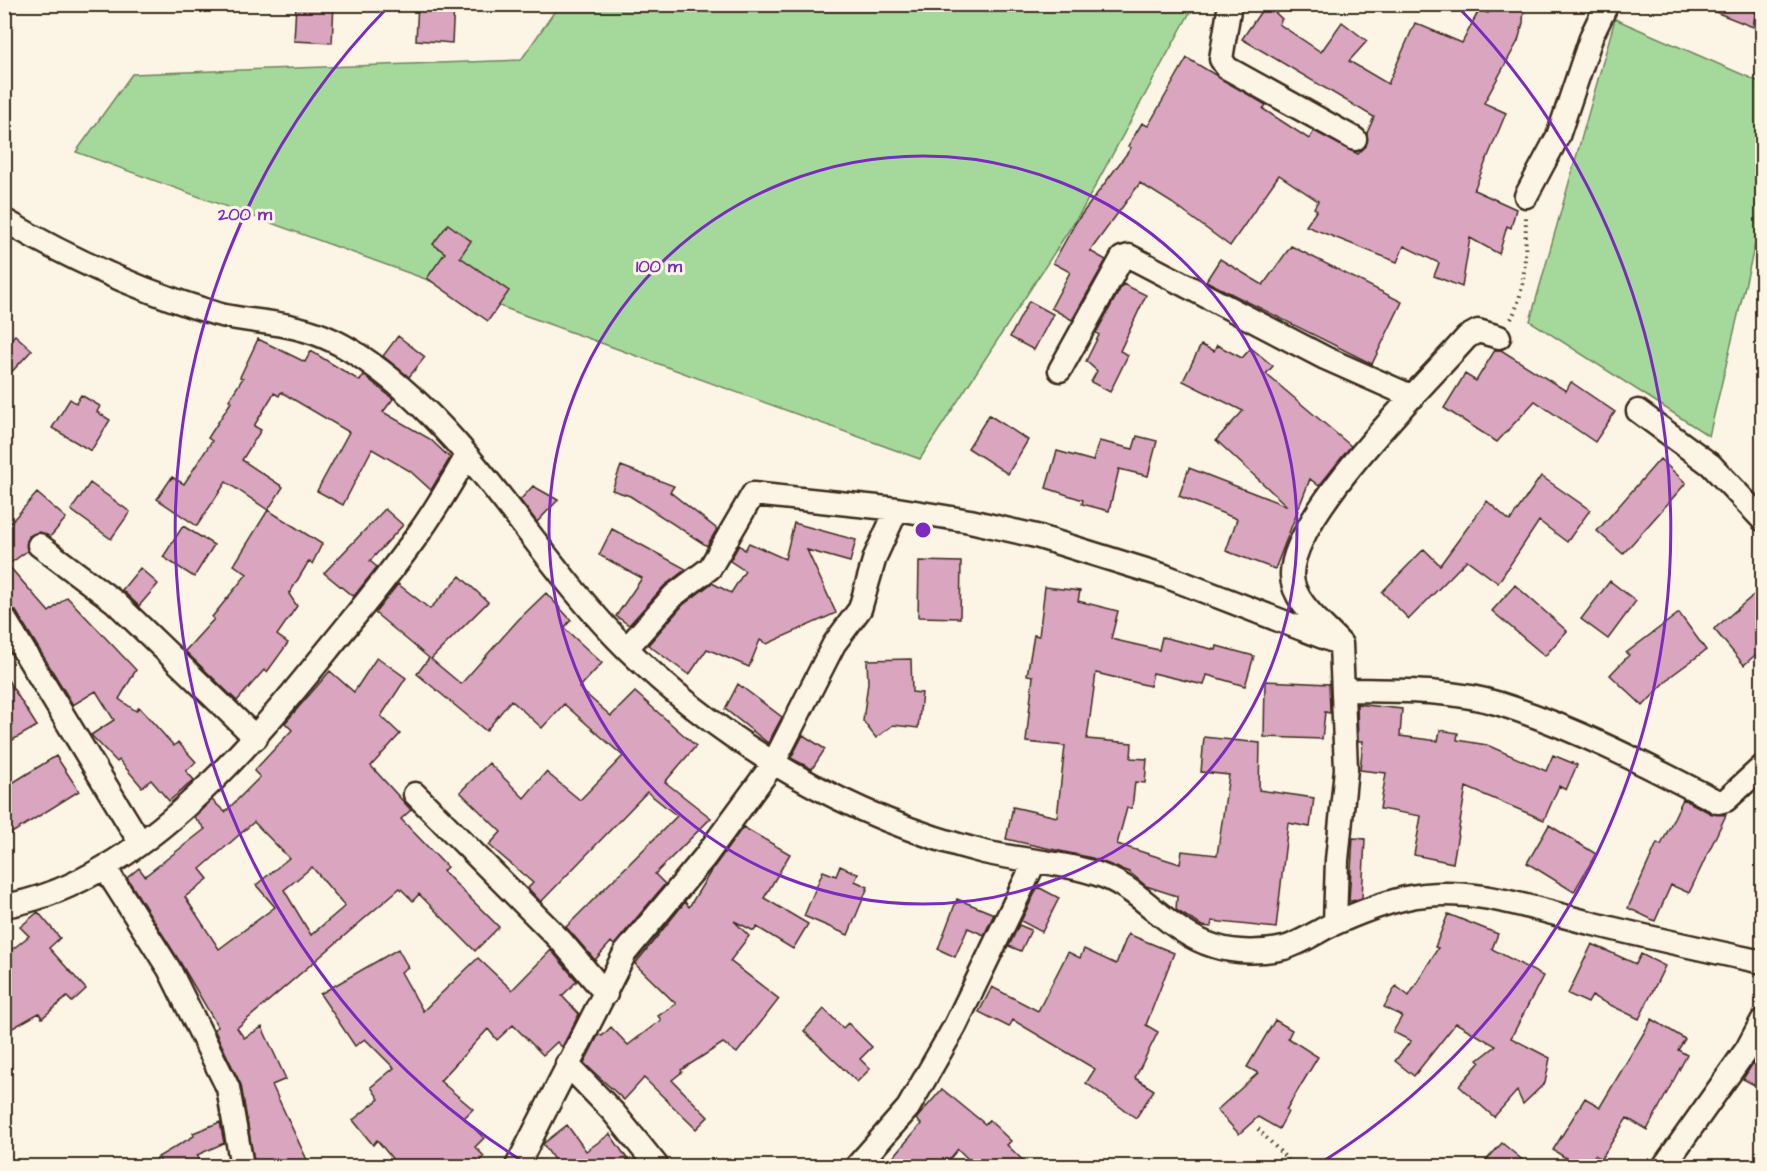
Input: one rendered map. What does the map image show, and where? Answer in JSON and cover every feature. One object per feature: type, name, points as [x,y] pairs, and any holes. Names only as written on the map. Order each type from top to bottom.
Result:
[{"type":"street","points":[[1230,4],[1221,59],[1227,68],[1355,139]]},
{"type":"street","points":[[1526,196],[1558,136],[1592,35],[1607,4]]},
{"type":"street","points":[[4,220],[90,266],[182,303],[224,316],[296,327],[331,339],[387,375],[446,431],[578,593],[627,648],[688,703],[773,764],[845,801],[926,834],[988,853],[1104,876],[1127,888],[1185,935],[1239,952],[1285,947],[1335,923],[1406,898],[1480,895],[1601,926],[1762,962]]},
{"type":"street","points":[[1060,370],[1122,258],[1130,256],[1326,358],[1413,397]]},
{"type":"street","points":[[1335,923],[1337,860],[1346,769],[1345,690],[1341,644],[1301,600],[1291,575],[1301,536],[1347,473],[1467,337],[1478,332],[1502,333]]},
{"type":"street","points":[[1638,411],[1711,465],[1762,519]]},
{"type":"street","points":[[4,906],[61,892],[105,868],[207,787],[256,738],[421,530],[467,456]]},
{"type":"street","points":[[627,648],[674,595],[710,568],[753,494],[897,509],[970,521],[1036,536],[1165,576],[1341,644]]},
{"type":"street","points":[[517,1167],[625,953],[704,858],[773,764],[834,644],[860,609],[875,557],[897,509]]},
{"type":"street","points":[[39,545],[115,602],[256,738]]},
{"type":"street","points":[[4,618],[140,842]]},
{"type":"street","points":[[1345,690],[1433,692],[1499,704],[1620,752],[1718,802],[1726,800],[1762,767]]},
{"type":"street","points":[[416,794],[562,942],[606,994]]},
{"type":"street","points":[[857,1167],[908,1108],[955,1026],[1035,861]]},
{"type":"street","points":[[105,868],[169,969],[228,1088],[242,1167]]},
{"type":"street","points":[[1664,1167],[1747,1049],[1762,1021]]},
{"type":"street","points":[[567,1064],[614,1113],[657,1167]]},
{"type":"path","points":[[1502,333],[1515,311],[1520,291],[1526,196]]},
{"type":"path","points":[[1258,1129],[1294,1167]]},
{"type":"green space","points":[[559,5],[1194,5],[1082,210],[920,459],[76,152],[132,74],[521,60]]},
{"type":"green space","points":[[1615,19],[1762,83],[1762,215],[1709,436],[1530,321]]},
{"type":"building","points":[[296,4],[334,4],[332,43],[294,41]]},
{"type":"building","points":[[418,4],[454,4],[452,43],[416,40]]},
{"type":"building","points":[[1266,4],[1282,19],[1279,24],[1321,52],[1342,22],[1367,41],[1349,61],[1388,84],[1415,23],[1462,43],[1479,10],[1488,13],[1489,4],[1524,4],[1523,23],[1518,41],[1484,103],[1506,113],[1474,190],[1516,209],[1511,228],[1507,226],[1499,254],[1470,238],[1462,287],[1434,276],[1439,263],[1404,246],[1397,262],[1306,226],[1317,210],[1314,208],[1318,201],[1279,175],[1230,246],[1172,203],[1140,183],[1090,251],[1106,260],[1072,320],[1051,308],[1070,272],[1053,263],[1076,222],[1131,148],[1128,146],[1142,123],[1148,126],[1187,58],[1266,105],[1263,109],[1309,139],[1314,131],[1358,154],[1366,146],[1367,133],[1374,117],[1242,39]]},
{"type":"building","points":[[1700,4],[1757,4],[1753,27],[1700,6]]},
{"type":"building","points":[[448,224],[471,241],[460,257],[509,291],[488,321],[427,278],[445,253],[433,244]]},
{"type":"building","points":[[1291,246],[1402,302],[1372,364],[1206,281],[1220,259],[1263,285]]},
{"type":"building","points":[[1123,284],[1146,295],[1120,351],[1128,355],[1110,392],[1091,382],[1097,371],[1086,361],[1099,335],[1096,333]]},
{"type":"building","points":[[1029,301],[1053,314],[1034,350],[1010,337]]},
{"type":"building","points":[[15,335],[32,350],[4,380],[4,346]]},
{"type":"building","points":[[398,336],[425,357],[409,377],[383,356]]},
{"type":"building","points":[[258,339],[305,362],[311,351],[360,381],[363,376],[366,377],[393,399],[383,412],[430,439],[450,458],[431,490],[410,471],[372,449],[343,505],[317,491],[349,432],[281,392],[279,396],[274,393],[254,426],[261,430],[242,460],[283,487],[268,510],[226,482],[197,526],[157,499],[172,477],[184,484],[212,441],[208,438],[231,402],[229,400],[243,378],[240,377]]},
{"type":"building","points":[[1201,345],[1214,351],[1217,345],[1242,358],[1251,348],[1273,366],[1266,374],[1351,446],[1319,486],[1310,479],[1275,569],[1226,551],[1237,519],[1179,496],[1189,468],[1287,506],[1216,440],[1243,411],[1183,381]]},
{"type":"building","points":[[1495,350],[1501,350],[1566,391],[1571,382],[1615,412],[1595,442],[1535,401],[1497,442],[1444,408],[1465,374],[1476,381]]},
{"type":"building","points":[[81,395],[100,406],[97,412],[110,420],[91,451],[52,428],[70,399],[76,403]]},
{"type":"building","points":[[989,415],[1028,440],[1008,474],[968,448]]},
{"type":"building","points":[[1137,436],[1157,441],[1148,476],[1119,469],[1109,511],[1082,504],[1083,500],[1046,488],[1057,451],[1093,461],[1099,441],[1133,449]]},
{"type":"building","points":[[1660,459],[1686,483],[1623,554],[1597,531]]},
{"type":"building","points":[[621,466],[674,486],[670,492],[717,529],[707,546],[630,496],[612,490]]},
{"type":"building","points":[[1541,476],[1590,510],[1567,542],[1539,521],[1498,583],[1467,560],[1409,619],[1382,592],[1424,549],[1440,565],[1487,501],[1510,521]]},
{"type":"building","points":[[90,483],[130,512],[111,539],[71,510]]},
{"type":"building","points":[[533,486],[558,500],[537,522],[520,500]]},
{"type":"building","points":[[37,493],[66,518],[50,537],[40,532],[29,536],[27,551],[8,565],[49,612],[67,597],[136,670],[119,699],[136,711],[139,707],[174,746],[178,742],[196,762],[186,771],[194,780],[169,801],[151,780],[142,787],[119,760],[117,762],[91,735],[114,720],[96,691],[73,705],[16,611],[4,605],[4,530]]},
{"type":"building","points":[[385,509],[403,525],[370,561],[377,567],[354,596],[324,573]]},
{"type":"building","points":[[268,510],[322,544],[312,564],[309,561],[289,594],[297,606],[277,635],[288,643],[267,672],[264,670],[237,701],[185,651],[214,619],[212,617],[247,574],[234,565]]},
{"type":"building","points":[[794,523],[856,540],[850,562],[807,550],[836,613],[767,644],[760,640],[749,667],[707,649],[689,675],[648,645],[683,605],[712,583],[731,593],[745,571],[730,561],[739,545],[745,550],[749,543],[785,559]]},
{"type":"building","points":[[183,526],[214,545],[194,577],[163,557]]},
{"type":"building","points":[[612,529],[686,569],[664,586],[629,625],[616,616],[642,578],[599,555]]},
{"type":"building","points":[[919,561],[961,562],[960,618],[918,617]]},
{"type":"building","points":[[140,568],[158,584],[139,606],[122,590]]},
{"type":"building","points":[[460,576],[488,602],[431,659],[461,684],[518,620],[546,593],[571,620],[564,628],[602,663],[579,688],[611,716],[635,692],[696,746],[665,782],[711,818],[655,874],[665,884],[614,945],[611,942],[595,960],[566,927],[677,816],[647,792],[541,902],[528,888],[533,883],[489,845],[501,832],[460,792],[489,763],[524,798],[546,772],[580,800],[623,756],[564,704],[542,728],[511,700],[486,731],[417,674],[429,658],[375,613],[398,584],[430,609]]},
{"type":"building","points":[[1610,581],[1636,601],[1608,639],[1581,619]]},
{"type":"building","points":[[1515,585],[1567,631],[1545,656],[1492,611]]},
{"type":"building","points":[[1045,587],[1080,591],[1078,601],[1118,611],[1111,639],[1159,650],[1162,637],[1216,650],[1217,646],[1254,656],[1245,686],[1207,675],[1204,685],[1153,673],[1150,686],[1096,673],[1087,739],[1132,743],[1131,758],[1147,759],[1145,783],[1135,782],[1132,808],[1127,808],[1117,844],[1180,864],[1182,851],[1217,855],[1229,775],[1201,772],[1204,737],[1260,743],[1259,790],[1314,798],[1310,827],[1288,823],[1276,928],[1212,921],[1211,927],[1202,926],[1176,910],[1177,896],[1146,886],[1129,872],[1092,858],[1006,839],[1013,807],[1057,817],[1065,746],[1026,742],[1033,676],[1027,675],[1034,635],[1039,636]]},
{"type":"building","points":[[1762,588],[1762,649],[1744,665],[1714,629]]},
{"type":"building","points":[[1679,613],[1706,650],[1671,676],[1643,706],[1610,675],[1629,655],[1626,653]]},
{"type":"building","points":[[377,657],[406,678],[381,716],[400,734],[371,766],[411,810],[401,819],[447,867],[443,871],[499,927],[475,951],[419,894],[413,901],[400,888],[237,1028],[244,1038],[262,1027],[286,1079],[272,1085],[307,1160],[293,1167],[255,1167],[241,1085],[214,1029],[218,1027],[127,878],[139,868],[145,876],[205,829],[194,817],[212,800],[225,812],[260,777],[254,771],[292,730],[285,723],[330,671],[354,692]],"holes":[[[254,822],[289,858],[256,885],[275,907],[219,949],[185,897],[208,879],[200,869]],[[312,867],[345,906],[311,935],[284,890]]]},
{"type":"building","points":[[911,659],[912,692],[922,693],[918,728],[893,725],[876,738],[863,721],[868,683],[867,660]]},
{"type":"building","points":[[4,674],[37,726],[4,745]]},
{"type":"building","points":[[1265,681],[1329,684],[1330,713],[1325,712],[1322,739],[1264,737]]},
{"type":"building","points":[[738,684],[782,717],[768,743],[725,709]]},
{"type":"building","points":[[1357,704],[1402,709],[1400,736],[1438,741],[1440,730],[1458,733],[1457,740],[1487,745],[1546,771],[1553,755],[1577,765],[1566,790],[1559,786],[1544,820],[1466,787],[1453,863],[1414,855],[1421,816],[1380,809],[1386,773],[1360,770],[1363,741],[1358,741]]},
{"type":"building","points":[[803,735],[825,749],[812,769],[791,758]]},
{"type":"building","points":[[56,756],[79,791],[4,838],[4,788]]},
{"type":"building","points":[[1683,799],[1712,814],[1726,815],[1689,893],[1671,885],[1655,921],[1628,908],[1657,843],[1661,845]]},
{"type":"building","points":[[1549,825],[1596,854],[1574,892],[1527,863]]},
{"type":"building","points":[[743,827],[790,854],[764,898],[808,924],[793,949],[757,927],[754,931],[734,921],[749,936],[730,961],[779,999],[737,1053],[723,1043],[681,1070],[682,1072],[672,1080],[708,1117],[696,1129],[644,1078],[624,1100],[584,1063],[599,1034],[602,1036],[611,1027],[628,1045],[661,1020],[658,1016],[676,1004],[635,964],[685,902],[689,907],[711,871]]},
{"type":"building","points":[[1353,838],[1365,839],[1362,898],[1349,901]]},
{"type":"building","points":[[840,866],[858,874],[855,881],[868,887],[848,935],[804,916],[823,871],[836,876]]},
{"type":"building","points":[[1038,887],[1059,898],[1042,932],[1021,921]]},
{"type":"building","points":[[957,899],[994,914],[984,935],[968,928],[955,957],[938,949]]},
{"type":"building","points":[[38,912],[60,938],[49,948],[86,989],[72,1002],[67,997],[42,1018],[39,1013],[4,1033],[4,956],[29,936],[20,927]]},
{"type":"building","points":[[1448,914],[1498,934],[1492,949],[1543,976],[1511,1038],[1550,1058],[1545,1083],[1523,1104],[1517,1091],[1494,1117],[1459,1086],[1480,1062],[1478,1060],[1496,1046],[1456,1023],[1414,1076],[1395,1061],[1411,1041],[1393,1032],[1402,1016],[1384,1007],[1396,986],[1409,996],[1438,948],[1435,947]]},
{"type":"building","points":[[1019,925],[1031,930],[1021,951],[1009,946]]},
{"type":"building","points":[[1128,934],[1174,953],[1146,1025],[1158,1032],[1135,1078],[1154,1090],[1136,1118],[1086,1083],[1095,1069],[1013,1020],[1009,1027],[979,1012],[992,987],[1038,1011],[1068,952],[1080,958],[1084,949],[1116,964]]},
{"type":"building","points":[[1592,944],[1636,964],[1641,954],[1665,966],[1639,1019],[1592,996],[1588,1003],[1568,994]]},
{"type":"building","points":[[398,949],[408,967],[401,972],[423,1011],[478,958],[512,990],[551,950],[577,981],[562,996],[579,1014],[562,1047],[557,1042],[543,1055],[513,1025],[497,1040],[488,1029],[440,1081],[473,1109],[464,1118],[484,1138],[475,1147],[484,1156],[474,1167],[399,1167],[377,1140],[373,1145],[353,1120],[379,1099],[371,1087],[394,1068],[365,1039],[355,1046],[320,994]]},
{"type":"building","points":[[824,1009],[843,1028],[848,1023],[872,1047],[860,1059],[870,1069],[857,1082],[804,1031]]},
{"type":"building","points":[[1652,1019],[1685,1039],[1678,1050],[1687,1055],[1647,1130],[1627,1118],[1601,1159],[1595,1155],[1588,1167],[1580,1167],[1553,1150],[1585,1098],[1600,1107]]},
{"type":"building","points":[[1275,1020],[1292,1030],[1288,1038],[1318,1057],[1286,1110],[1288,1112],[1279,1129],[1258,1117],[1239,1134],[1217,1110],[1258,1073],[1247,1067]]},
{"type":"building","points":[[1762,1049],[1762,1089],[1743,1079]]},
{"type":"building","points":[[942,1089],[985,1124],[989,1120],[1011,1141],[1007,1145],[1030,1167],[976,1167],[958,1149],[943,1167],[885,1167],[921,1124],[916,1119]]},
{"type":"building","points":[[220,1122],[224,1143],[197,1155],[204,1167],[163,1167],[158,1157],[194,1136],[193,1133]]},
{"type":"building","points":[[567,1125],[586,1151],[610,1134],[633,1167],[559,1167],[543,1144]]},
{"type":"building","points":[[1502,1143],[1531,1167],[1480,1167]]}]
